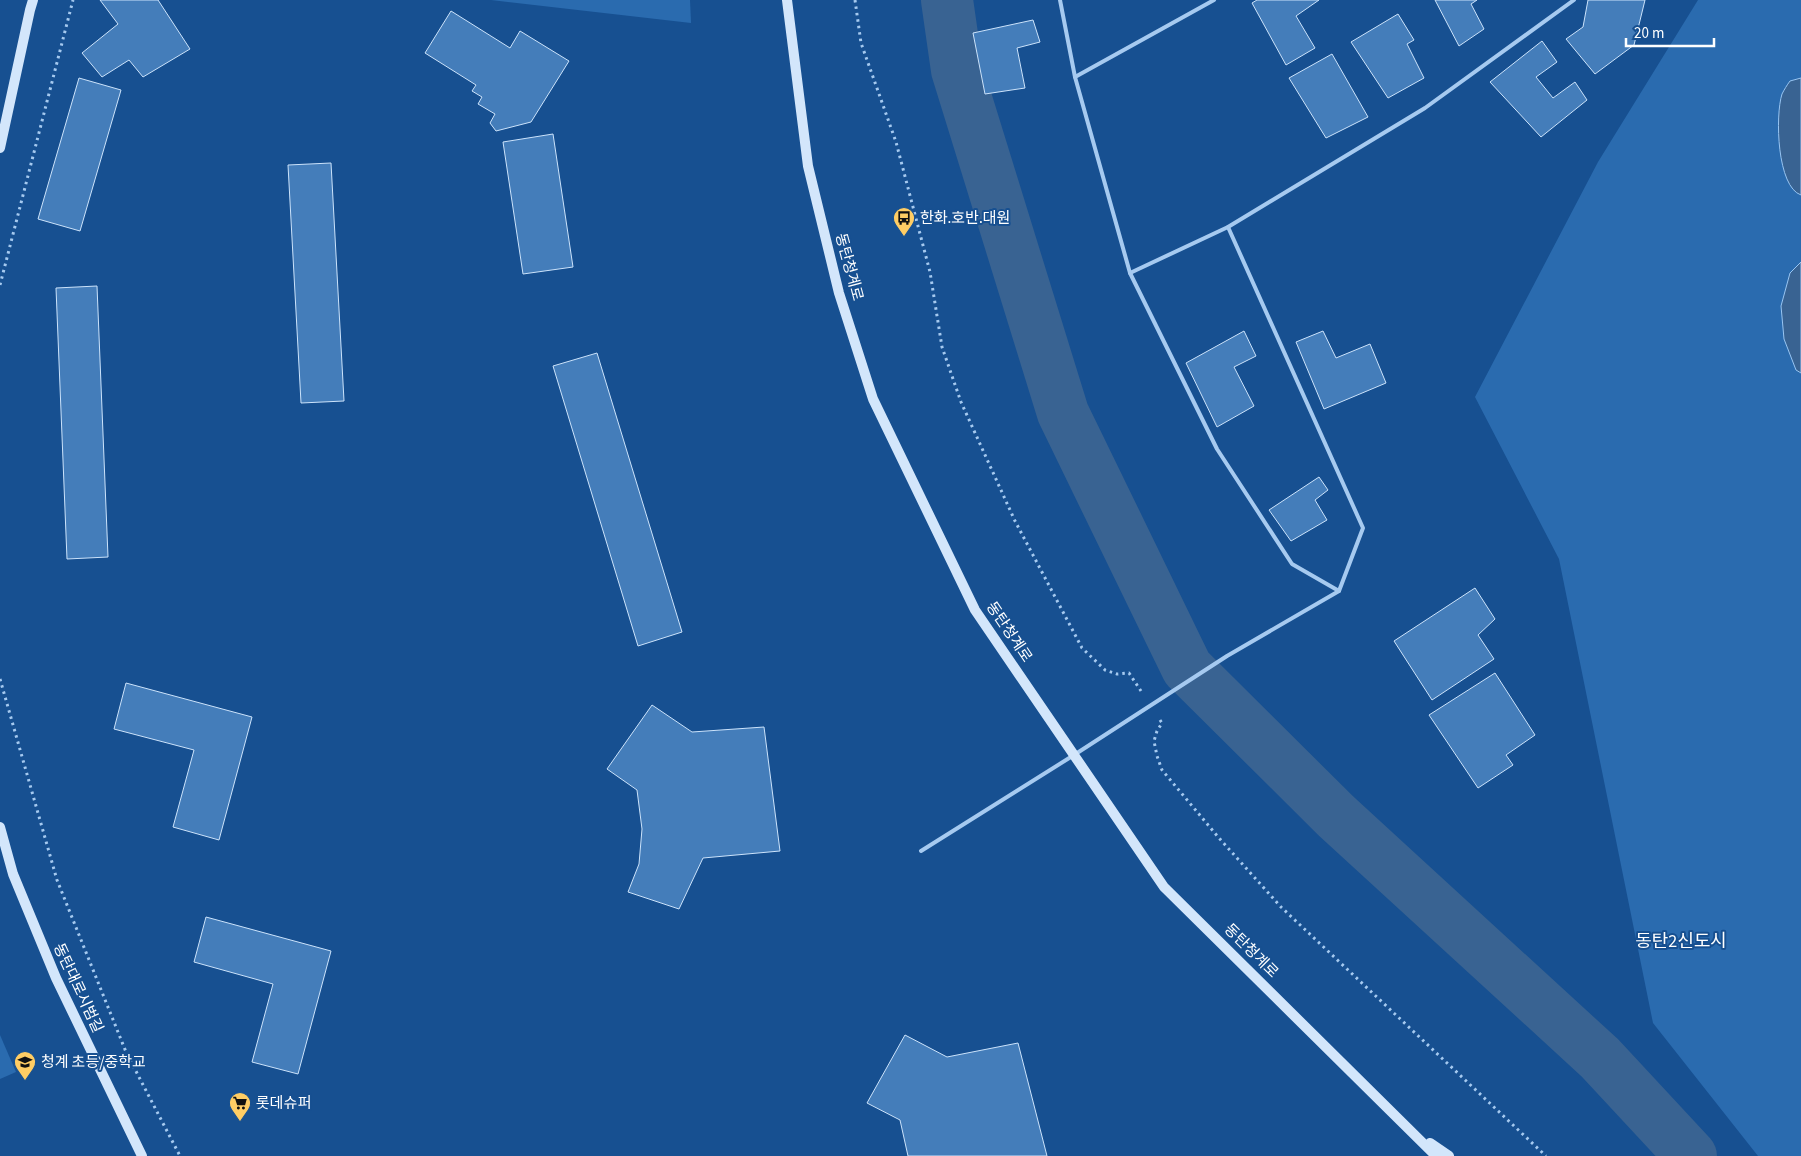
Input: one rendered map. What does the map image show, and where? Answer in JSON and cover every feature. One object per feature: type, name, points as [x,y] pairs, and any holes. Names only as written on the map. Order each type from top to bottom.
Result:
[{"type":"street","points":[[0,148],[33,0]]},
{"type":"street","name":"동탄청계로","points":[[787,0],[808,166],[840,293],[873,399],[976,610],[1164,887],[1436,1156]]},
{"type":"street","name":"동탄대로시범길","points":[[0,827],[13,874],[56,978],[142,1156]]},
{"type":"street","points":[[1408,1129],[1431,1156]]},
{"type":"street","points":[[1408,1129],[1449,1156]]},
{"type":"lane","points":[[1060,0],[1075,77],[1130,273],[1218,449],[1292,564],[1339,591]]},
{"type":"lane","points":[[1075,77],[1214,0]]},
{"type":"lane","points":[[1130,273],[1228,227],[1425,108],[1574,0]]},
{"type":"lane","points":[[921,851],[1227,656],[1339,591],[1363,528],[1228,227]]},
{"type":"path","points":[[0,285],[73,0]]},
{"type":"path","points":[[855,0],[861,43],[896,142],[930,272],[942,347],[961,402],[1016,521],[1082,648],[1105,670],[1117,674],[1129,673]]},
{"type":"path","points":[[0,679],[57,880],[126,1052],[180,1156]]},
{"type":"path","points":[[1162,723],[1154,740],[1162,770],[1219,838],[1281,907],[1546,1156]]},
{"type":"shaded area","points":[[491,0],[690,0],[691,23]]},
{"type":"shaded area","points":[[1698,0],[1801,0],[1801,1156],[1758,1156],[1653,1023],[1559,559],[1475,397],[1598,162]]},
{"type":"shaded area","points":[[1801,78],[1801,195],[1793,189],[1787,179],[1783,165],[1780,150],[1779,118],[1782,94],[1790,81]]},
{"type":"shaded area","points":[[1801,262],[1801,373],[1796,370],[1784,339],[1781,306],[1790,273]]},
{"type":"shaded area","points":[[0,1035],[16,1072],[0,1079]]},
{"type":"building","points":[[100,0],[158,0],[190,49],[143,77],[129,60],[102,77],[82,53],[118,24]]},
{"type":"building","points":[[1257,0],[1319,0],[1296,16],[1315,48],[1286,65],[1252,3]]},
{"type":"building","points":[[1435,0],[1477,0],[1471,4],[1484,29],[1459,46]]},
{"type":"building","points":[[1588,0],[1645,0],[1634,45],[1595,74],[1566,39],[1583,27]]},
{"type":"building","points":[[451,11],[510,48],[520,31],[569,61],[531,122],[496,131],[490,123],[495,114],[478,104],[482,97],[472,91],[476,85],[425,53]]},
{"type":"building","points":[[1398,14],[1414,40],[1407,44],[1424,78],[1388,98],[1351,42]]},
{"type":"building","points":[[1033,20],[1040,42],[1017,48],[1025,88],[985,94],[973,33]]},
{"type":"building","points":[[1542,41],[1557,62],[1536,77],[1553,98],[1575,82],[1587,100],[1541,137],[1490,82]]},
{"type":"building","points":[[1332,54],[1368,117],[1326,138],[1289,78]]},
{"type":"building","points":[[79,78],[121,90],[80,231],[38,219]]},
{"type":"building","points":[[553,134],[573,267],[523,274],[503,142]]},
{"type":"building","points":[[331,163],[344,401],[301,403],[288,165]]},
{"type":"building","points":[[97,286],[108,557],[67,559],[56,288]]},
{"type":"building","points":[[1244,331],[1256,356],[1234,367],[1254,406],[1217,427],[1186,363]]},
{"type":"building","points":[[1323,331],[1336,358],[1370,344],[1386,383],[1324,409],[1296,342]]},
{"type":"building","points":[[597,353],[682,632],[638,646],[553,366]]},
{"type":"building","points":[[1319,477],[1328,490],[1315,500],[1327,520],[1291,541],[1269,510]]},
{"type":"building","points":[[1475,588],[1495,619],[1478,635],[1494,659],[1432,700],[1394,641]]},
{"type":"building","points":[[1495,673],[1535,735],[1506,755],[1513,765],[1478,788],[1429,715]]},
{"type":"building","points":[[126,683],[252,717],[219,840],[173,827],[194,750],[114,729]]},
{"type":"building","points":[[652,705],[692,732],[764,727],[780,851],[703,858],[679,909],[628,892],[639,864],[642,829],[637,790],[607,769]]},
{"type":"building","points":[[206,917],[331,951],[298,1074],[252,1062],[273,984],[194,962]]},
{"type":"building","points":[[905,1035],[947,1057],[1018,1043],[1047,1156],[908,1156],[900,1120],[867,1103]]},
{"type":"waterway","points":[[947,0],[957,70],[1063,413],[1187,668],[1336,816],[1600,1058],[1691,1156]]},
{"type":"place","name":"한화.호반.대원","points":[[904,237]]},
{"type":"place","name":"청계 초등/중학교","points":[[25,1081]]},
{"type":"place","name":"롯데슈퍼","points":[[240,1122]]},
{"type":"district","name":"동탄2신도시","points":[[1681,941]]}]
